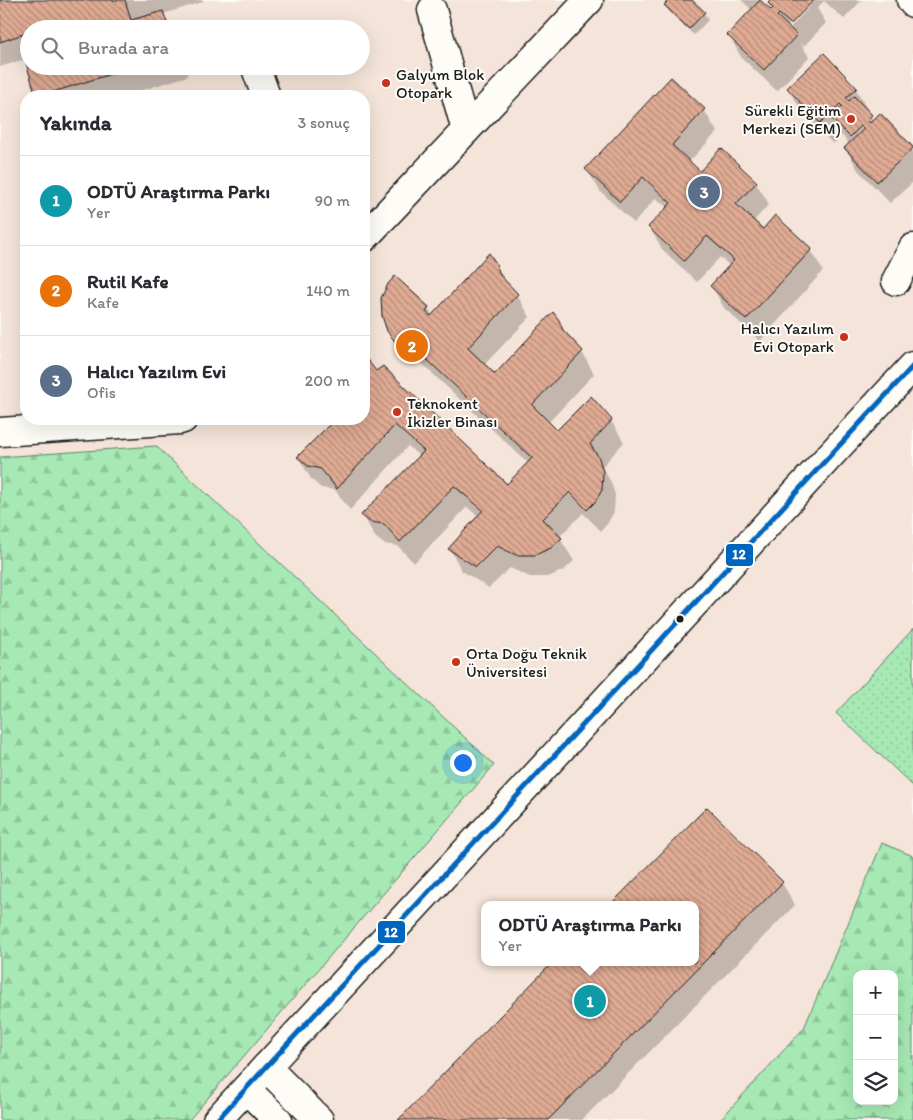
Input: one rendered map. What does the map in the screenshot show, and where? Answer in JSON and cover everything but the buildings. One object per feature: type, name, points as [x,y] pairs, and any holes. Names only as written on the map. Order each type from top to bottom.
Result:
[{"type":"street","points":[[370,230],[589,0]]},
{"type":"street","points":[[432,10],[466,130]]},
{"type":"street","points":[[259,75],[264,90]]},
{"type":"street","points":[[896,281],[913,248]]},
{"type":"street","points":[[217,1120],[913,366]]},
{"type":"street","points":[[0,432],[106,425]]},
{"type":"street","points":[[266,1067],[319,1120]]},
{"type":"street","points":[[246,1089],[278,1120]]},
{"type":"shaded area","name":"Orta Doğu Teknik Üniversitesi","points":[[0,0],[913,0],[913,1120],[0,1120]]},
{"type":"green space","points":[[156,446],[494,765],[189,1120],[0,1120],[0,457]]},
{"type":"green space","points":[[913,629],[913,786],[836,713]]},
{"type":"green space","points":[[882,843],[913,856],[913,1120],[720,1120],[804,1028]]},
{"type":"transit line","name":"12","points":[[217,1120],[913,366]]},
{"type":"place","name":"Galyum Blok Otopark","points":[[386,83]]},
{"type":"place","name":"Sürekli Eğitim Merkezi (SEM)","points":[[851,119]]},
{"type":"place","name":"Halıcı Yazılım Evi","points":[[704,192]]},
{"type":"place","name":"Halıcı Yazılım Evi Otopark","points":[[844,337]]},
{"type":"place","name":"Rutil Kafe","points":[[412,346]]},
{"type":"place","name":"Teknokent İkizler Binası","points":[[397,412]]},
{"type":"place","name":"Orta Doğu Teknik Üniversitesi","points":[[456,662]]},
{"type":"place","name":"ODTÜ Araştırma Parkı","points":[[590,1001]]}]
